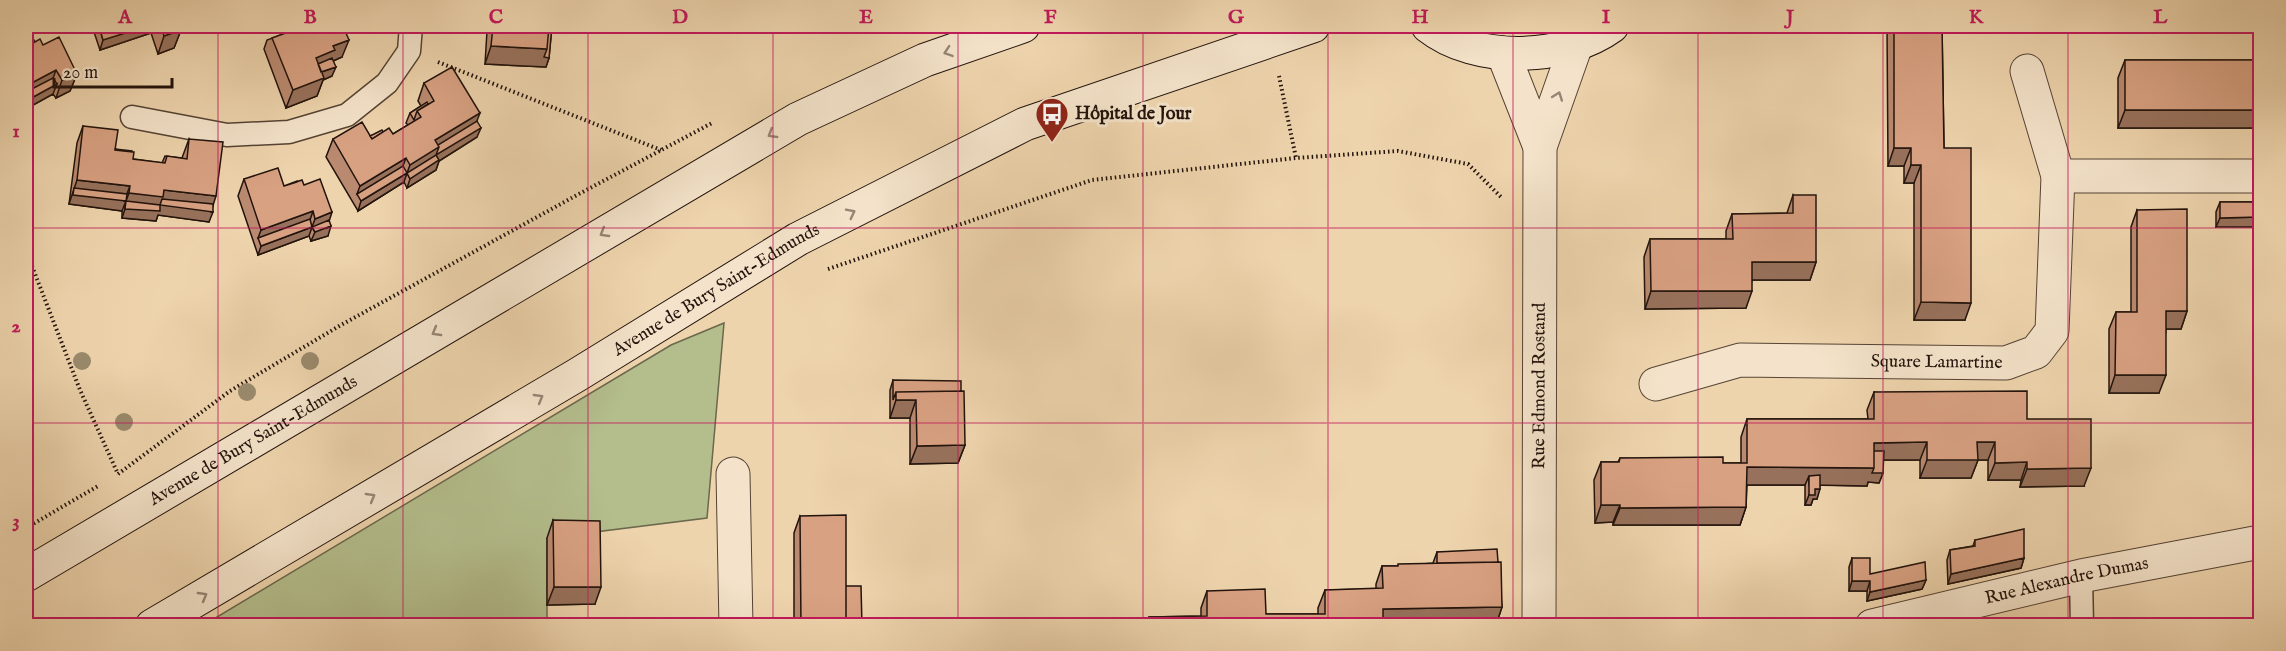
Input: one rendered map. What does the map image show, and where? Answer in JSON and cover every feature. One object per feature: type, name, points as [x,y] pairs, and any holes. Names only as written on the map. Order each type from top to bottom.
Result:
[{"type":"main road","name":"Avenue de Bury Saint-Edmunds","points":[[26,575],[798,119],[925,60],[1023,26]]},
{"type":"main road","name":"Avenue de Bury Saint-Edmunds","points":[[152,626],[567,381],[808,234],[1024,124],[1313,26]]},
{"type":"main road","points":[[1428,26],[1466,45],[1503,53],[1540,53],[1576,45],[1612,26]]},
{"type":"main road","name":"Rue Edmond Rostand","points":[[1539,626],[1540,147],[1576,45]]},
{"type":"main road","name":"Rue Edmond Rostand","points":[[1503,53],[1540,147]]},
{"type":"main road","name":"Square Lamartine","points":[[1656,384],[1740,360],[2006,363],[2036,352],[2052,331],[2058,176],[2027,71]]},
{"type":"main road","points":[[2058,176],[2260,176]]},
{"type":"main road","points":[[733,474],[736,626]]},
{"type":"main road","name":"Rue Alexandre Dumas","points":[[1872,626],[2081,576],[2260,542]]},
{"type":"lane","points":[[132,117],[227,135],[289,132],[347,115],[387,83],[409,51],[411,26]]},
{"type":"lane","points":[[2081,576],[2082,626]]},
{"type":"path","points":[[1272,40],[1296,158]]},
{"type":"path","points":[[409,51],[661,150]]},
{"type":"path","points":[[26,528],[118,474],[230,391],[341,325],[723,118]]},
{"type":"path","points":[[827,269],[1092,180],[1296,158],[1398,151],[1468,164],[1540,236]]},
{"type":"path","points":[[26,254],[80,390],[118,474]]},
{"type":"green space","points":[[1481,26],[1551,26],[1516,30]]},
{"type":"green space","points":[[724,323],[707,518],[547,538],[547,625],[202,626],[671,345]]},
{"type":"building","points":[[124,26],[148,26],[103,40],[101,33]]},
{"type":"building","points":[[161,26],[179,26],[181,30],[164,36]]},
{"type":"building","points":[[305,26],[343,26],[349,40],[333,46],[335,50],[316,58],[324,78],[293,90],[272,38]]},
{"type":"building","points":[[493,26],[549,26],[547,49],[491,46]]},
{"type":"building","points":[[549,26],[552,26],[549,58],[544,57]]},
{"type":"building","points":[[1894,26],[1942,26],[1944,148],[1971,148],[1971,303],[1921,302],[1921,165],[1911,165],[1911,148],[1894,148]]},
{"type":"building","points":[[59,37],[77,74],[62,80],[56,70],[26,86],[26,47],[40,39],[43,45]]},
{"type":"building","points":[[34,40],[35,42],[26,47],[26,44]]},
{"type":"building","points":[[332,58],[336,67],[321,72],[318,64]]},
{"type":"building","points":[[2125,60],[2260,60],[2260,110],[2125,110]]},
{"type":"building","points":[[452,67],[480,113],[435,140],[439,147],[410,165],[406,158],[360,186],[333,139],[362,122],[372,139],[389,128],[393,134],[421,117],[417,111],[434,101],[424,83]]},
{"type":"building","points":[[53,78],[57,84],[26,101],[26,92]]},
{"type":"building","points":[[427,102],[428,104],[417,111],[414,120],[410,113]]},
{"type":"building","points":[[477,121],[481,128],[436,155],[438,145]]},
{"type":"building","points":[[83,126],[118,130],[115,150],[134,152],[133,159],[165,163],[167,156],[187,159],[189,139],[223,142],[216,196],[164,190],[163,197],[129,193],[130,186],[77,180]]},
{"type":"building","points":[[382,130],[383,132],[372,139],[370,136]]},
{"type":"building","points":[[436,155],[439,160],[410,179],[407,173]]},
{"type":"building","points":[[403,166],[407,173],[361,201],[357,194]]},
{"type":"building","points":[[278,168],[284,186],[302,180],[304,185],[320,179],[332,212],[315,219],[313,211],[261,230],[244,179]]},
{"type":"building","points":[[74,188],[127,194],[126,201],[73,195]]},
{"type":"building","points":[[1793,195],[1816,195],[1816,262],[1752,262],[1752,291],[1651,291],[1650,239],[1733,239],[1732,214],[1793,213]]},
{"type":"building","points":[[162,199],[213,204],[213,212],[160,205]]},
{"type":"building","points":[[126,201],[160,205],[160,211],[125,209]]},
{"type":"building","points":[[2220,202],[2260,202],[2260,217],[2220,218]]},
{"type":"building","points":[[2187,209],[2187,311],[2166,311],[2166,375],[2115,375],[2116,312],[2137,312],[2137,210]]},
{"type":"building","points":[[310,219],[312,227],[261,246],[258,238]]},
{"type":"building","points":[[329,220],[331,226],[315,232],[312,227]]},
{"type":"building","points":[[893,380],[961,381],[961,391],[896,392],[893,400]]},
{"type":"building","points":[[964,391],[965,445],[917,446],[916,400],[896,400],[896,392]]},
{"type":"building","points":[[2027,391],[2027,419],[2091,419],[2091,468],[2027,469],[2027,462],[1995,463],[1995,442],[1977,442],[1978,460],[1927,460],[1927,442],[1874,443],[1874,468],[1747,467],[1746,507],[1620,508],[1620,505],[1601,505],[1601,462],[1619,462],[1620,458],[1723,457],[1723,463],[1747,463],[1747,419],[1874,419],[1874,392]]},
{"type":"building","points":[[1874,451],[1884,451],[1883,473],[1872,473]]},
{"type":"building","points":[[1820,475],[1820,489],[1815,489],[1815,495],[1809,495],[1809,476]]},
{"type":"building","points":[[846,515],[846,626],[801,626],[800,516]]},
{"type":"building","points":[[553,520],[600,521],[601,587],[554,587]]},
{"type":"building","points":[[2024,529],[2024,558],[1951,574],[1950,550],[1975,546],[1975,540]]},
{"type":"building","points":[[1497,549],[1498,562],[1437,563],[1437,552]]},
{"type":"building","points":[[1852,558],[1870,558],[1870,574],[1925,562],[1926,580],[1870,592],[1870,581],[1852,581]]},
{"type":"building","points":[[1501,562],[1502,607],[1383,609],[1383,626],[1149,626],[1149,617],[1207,616],[1207,591],[1265,589],[1266,614],[1325,614],[1325,590],[1383,588],[1382,566]]},
{"type":"building","points":[[846,586],[861,586],[862,626],[846,626]]},
{"type":"building","points":[[2134,622],[2260,622],[2260,626],[2134,626]]},
{"type":"place","name":"Hôpital de Jour","points":[[1052,143]]}]
